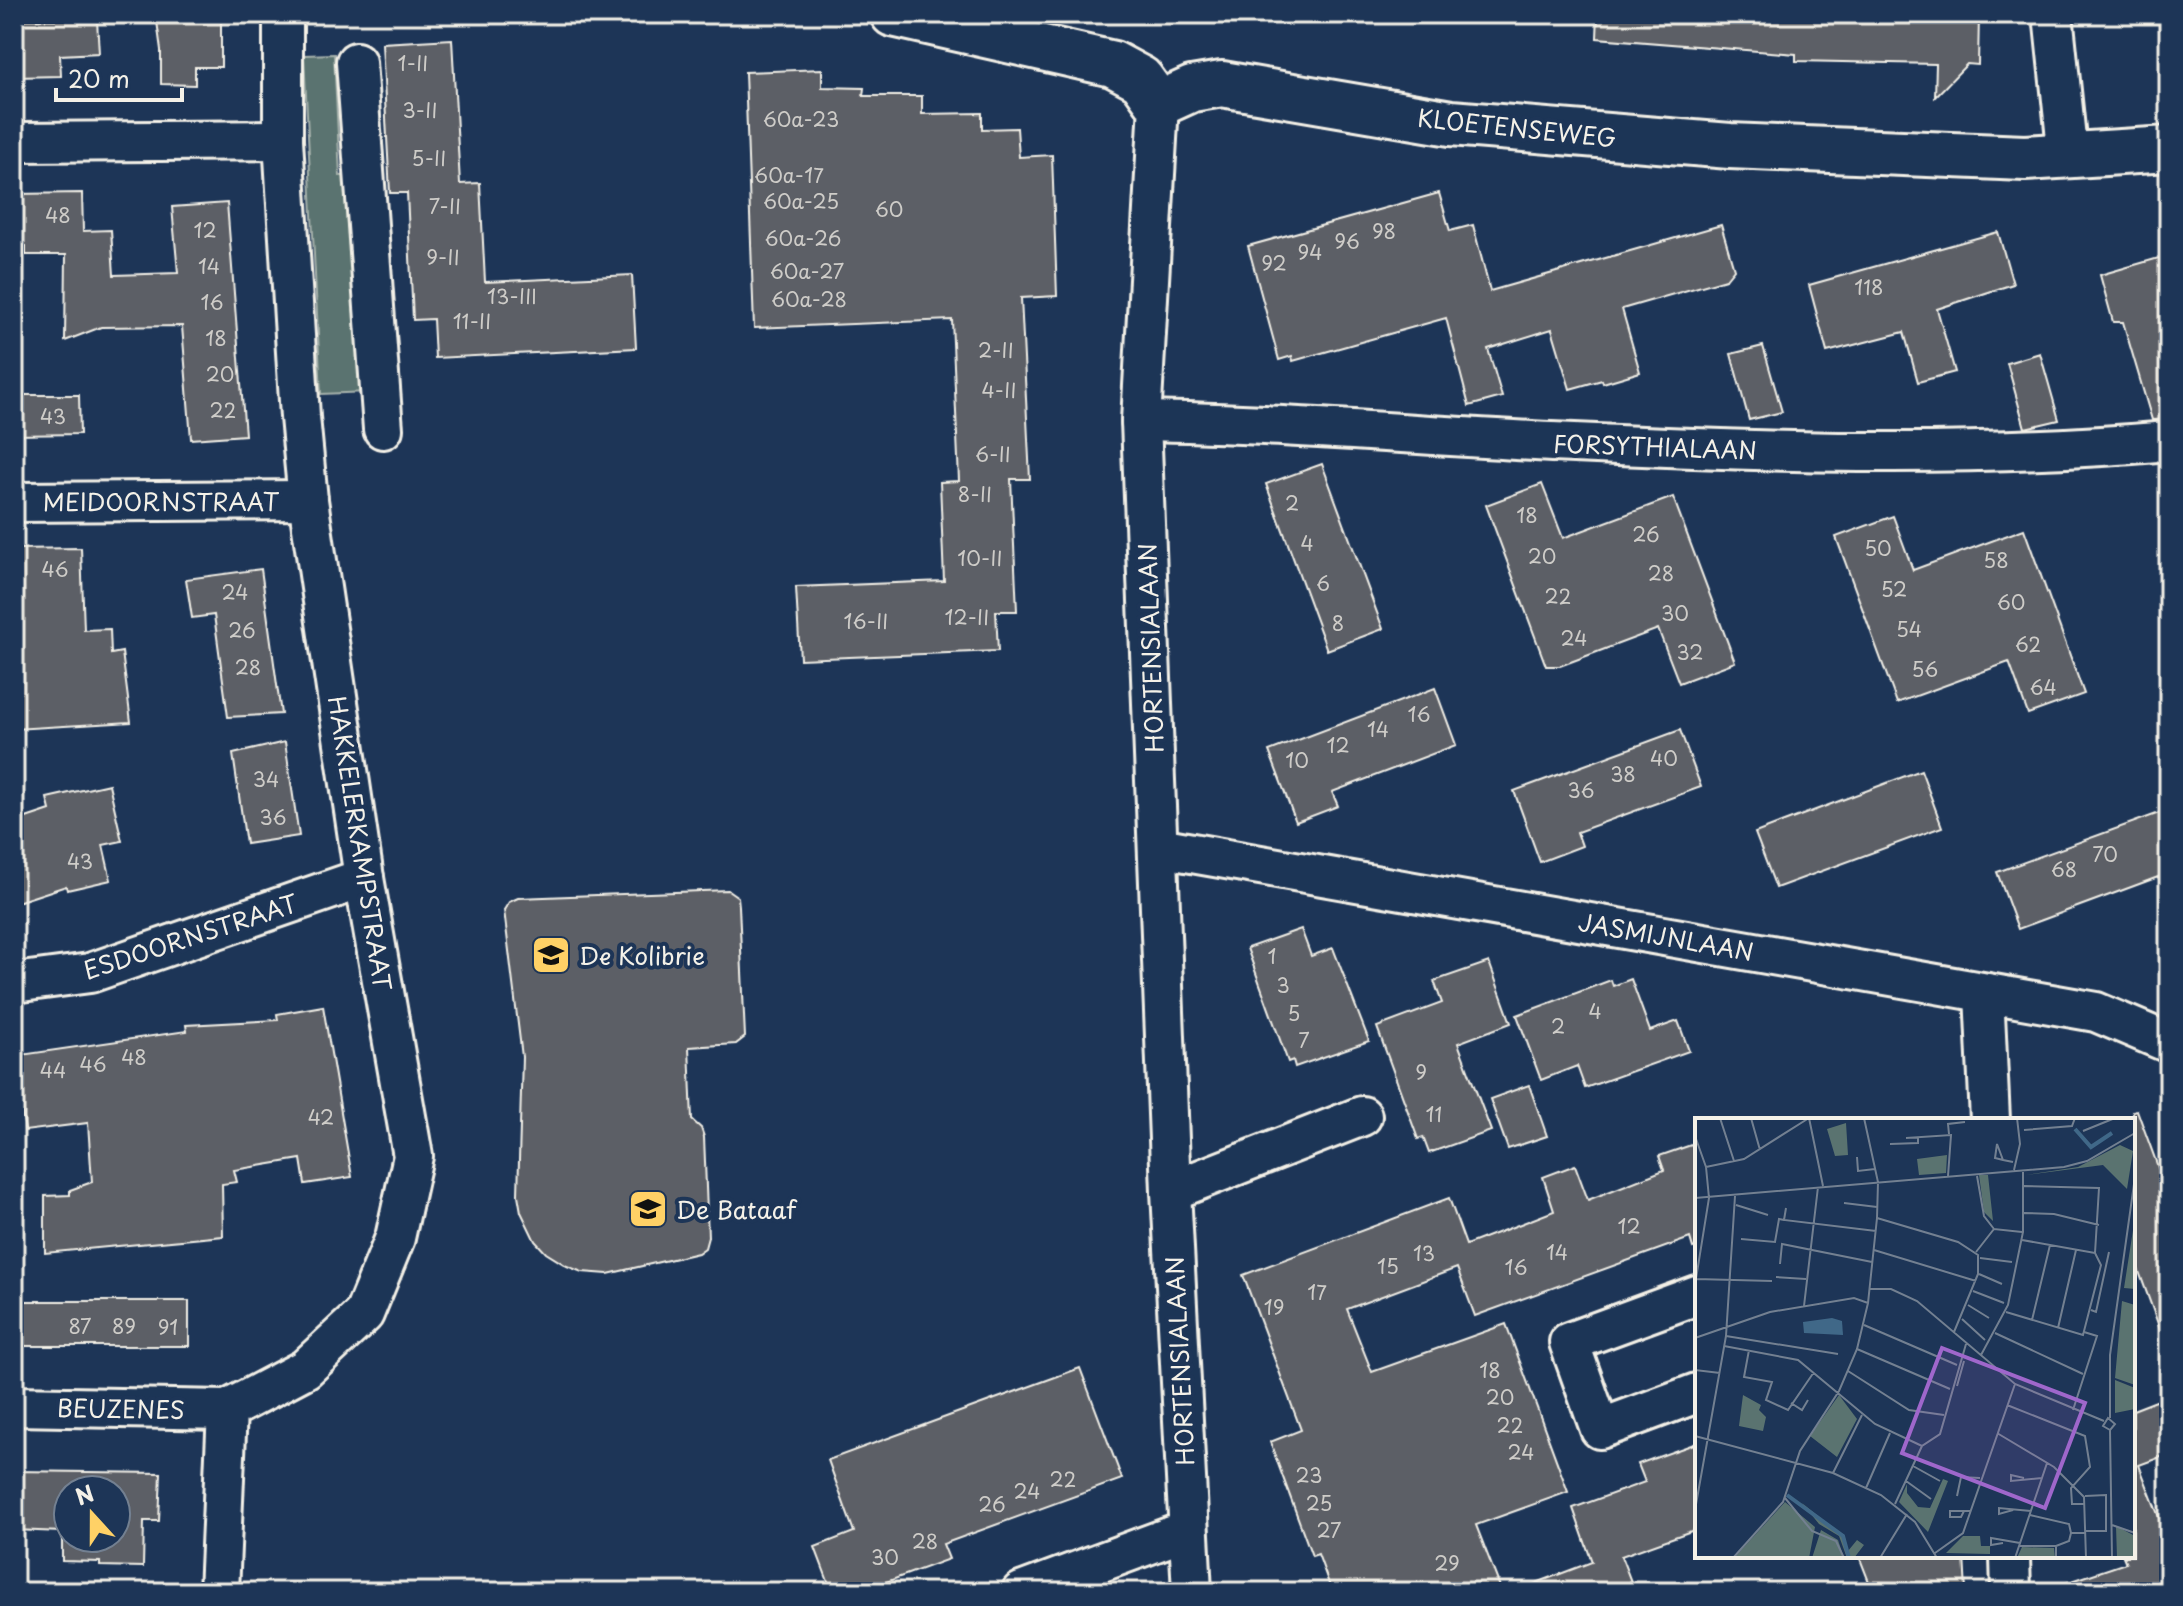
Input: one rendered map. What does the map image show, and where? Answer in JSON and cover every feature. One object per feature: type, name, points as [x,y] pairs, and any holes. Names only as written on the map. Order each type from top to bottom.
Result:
[{"type":"street","name":"HAKKELERKAMPSTRAAT","points":[[227,1410],[305,1369],[364,1314],[395,1238],[413,1156],[364,878],[308,500],[283,140],[283,14]]},
{"type":"street","points":[[893,14],[1113,64],[1141,79],[1159,104]]},
{"type":"street","points":[[2053,14],[2068,158]]},
{"type":"street","points":[[356,62],[383,429]]},
{"type":"street","name":"KLOETENSEWEG","points":[[1159,104],[1192,89],[1222,84],[1451,123],[1730,146],[2025,158],[2068,158],[2169,149]]},
{"type":"street","name":"HORTENSIALAAN","points":[[1159,104],[1141,421],[1171,1191],[1192,1592]]},
{"type":"street","points":[[14,142],[283,140]]},
{"type":"street","name":"FORSYTHIALAAN","points":[[1141,421],[1820,452],[1903,453],[2116,446],[2169,441]]},
{"type":"street","name":"MEIDOORNSTRAAT","points":[[14,502],[308,500]]},
{"type":"street","name":"JASMIJNLAAN","points":[[1158,847],[2096,1012],[2169,1043]]},
{"type":"street","name":"ESDOORNSTRAAT","points":[[14,983],[90,973],[364,878]]},
{"type":"street","points":[[1984,993],[1990,1118]]},
{"type":"street","points":[[1171,1191],[1362,1116]]},
{"type":"street","points":[[1695,1296],[1569,1342],[1600,1429],[1695,1394]]},
{"type":"street","name":"BEUZENES","points":[[14,1406],[227,1410]]},
{"type":"street","points":[[219,1592],[227,1410]]},
{"type":"street","points":[[1021,1592],[1105,1576],[1188,1530]]},
{"type":"street","points":[[2010,1558],[2011,1592]]},
{"type":"green space","points":[[334,54],[340,176],[358,175],[368,392],[321,394],[304,55]]},
{"type":"building","points":[[156,14],[221,14],[221,67],[195,67],[195,85],[161,84],[161,50]]},
{"type":"building","points":[[1598,14],[1979,14],[1978,65],[1967,64],[1935,97],[1936,64],[1796,61],[1796,54],[1597,38]]},
{"type":"building","points":[[14,19],[97,20],[99,53],[60,55],[61,76],[14,77]]},
{"type":"building","points":[[452,39],[460,184],[480,183],[485,282],[632,275],[636,348],[435,358],[433,319],[413,320],[407,193],[390,193],[382,43]]},
{"type":"building","points":[[822,69],[822,87],[864,88],[863,96],[922,96],[922,114],[982,113],[982,129],[1017,128],[1019,157],[1052,155],[1057,296],[1021,298],[1030,479],[1011,479],[1017,611],[996,611],[998,651],[800,659],[796,587],[944,581],[940,482],[959,481],[952,320],[754,328],[745,72]]},
{"type":"building","points":[[82,193],[83,231],[111,230],[114,275],[178,273],[172,207],[227,203],[245,435],[191,439],[182,326],[101,327],[65,341],[66,255],[26,255],[26,246],[14,246],[14,194]]},
{"type":"building","points":[[1439,193],[1450,231],[1473,225],[1490,291],[1721,225],[1734,269],[1726,279],[1622,309],[1640,372],[1603,383],[1602,380],[1570,389],[1552,329],[1488,349],[1502,397],[1469,406],[1446,318],[1293,361],[1292,356],[1279,360],[1248,246]]},
{"type":"building","points":[[1998,232],[2013,284],[1937,309],[1955,372],[1918,382],[1904,332],[1827,352],[1809,285]]},
{"type":"building","points":[[2169,255],[2169,419],[2152,420],[2123,322],[2113,322],[2100,275]]},
{"type":"building","points":[[1763,346],[1782,412],[1749,420],[1731,354]]},
{"type":"building","points":[[2040,353],[2059,420],[2025,428],[2007,363]]},
{"type":"building","points":[[14,395],[79,395],[80,434],[14,435]]},
{"type":"building","points":[[1322,464],[1383,629],[1327,650],[1266,484]]},
{"type":"building","points":[[1542,484],[1563,538],[1673,497],[1735,662],[1679,683],[1658,629],[1560,666],[1546,666],[1486,505]]},
{"type":"building","points":[[1893,516],[1913,570],[2024,529],[2084,694],[2028,714],[2009,662],[1897,703],[1836,537]]},
{"type":"building","points":[[81,548],[84,630],[110,629],[111,654],[122,652],[131,722],[14,729],[14,549]]},
{"type":"building","points":[[261,569],[281,714],[228,717],[214,615],[192,618],[186,579]]},
{"type":"building","points":[[1435,688],[1456,745],[1332,792],[1338,806],[1296,822],[1269,751]]},
{"type":"building","points":[[1680,730],[1701,787],[1577,832],[1582,846],[1540,862],[1514,791]]},
{"type":"building","points":[[285,742],[299,836],[246,844],[233,754]]},
{"type":"building","points":[[1921,770],[1942,827],[1776,888],[1755,833]]},
{"type":"building","points":[[109,784],[122,841],[103,845],[111,880],[67,890],[66,886],[14,903],[14,822],[50,810],[47,798]]},
{"type":"building","points":[[2162,812],[2169,830],[2169,873],[2018,929],[1997,872]]},
{"type":"building","points":[[728,890],[738,897],[745,1037],[736,1044],[689,1047],[692,1120],[701,1128],[704,1137],[708,1237],[705,1248],[698,1253],[608,1274],[582,1272],[567,1266],[546,1253],[535,1241],[521,1212],[518,1195],[522,1057],[504,910],[509,902],[518,898]]},
{"type":"building","points":[[1301,929],[1311,956],[1333,948],[1369,1041],[1295,1067],[1293,1060],[1288,1062],[1247,948]]},
{"type":"building","points":[[1489,962],[1511,1023],[1458,1043],[1491,1131],[1429,1153],[1423,1137],[1418,1139],[1377,1027],[1442,1003],[1434,981]]},
{"type":"building","points":[[1631,979],[1650,1031],[1678,1021],[1689,1051],[1585,1088],[1577,1066],[1541,1080],[1517,1015],[1611,980],[1613,986]]},
{"type":"building","points":[[323,1006],[352,1177],[305,1184],[301,1159],[234,1170],[237,1182],[222,1184],[223,1236],[45,1253],[45,1196],[70,1195],[70,1190],[92,1182],[88,1123],[25,1131],[20,1098],[14,1099],[14,1056],[187,1031],[186,1025],[278,1020],[277,1014]]},
{"type":"building","points":[[1529,1085],[1547,1136],[1508,1149],[1490,1099]]},
{"type":"building","points":[[2137,1110],[2169,1197],[2169,1342],[2165,1343],[2135,1260],[2133,1111]]},
{"type":"building","points":[[1695,1144],[1695,1248],[1690,1238],[1475,1316],[1457,1268],[1347,1309],[1372,1372],[1506,1324],[1568,1492],[1476,1525],[1502,1592],[1332,1592],[1318,1554],[1312,1556],[1270,1442],[1301,1430],[1243,1275],[1449,1198],[1466,1245],[1554,1211],[1543,1177],[1575,1165],[1588,1200],[1664,1170],[1659,1156]]},
{"type":"building","points":[[16,1301],[189,1301],[189,1346],[16,1346]]},
{"type":"building","points":[[1080,1368],[1122,1479],[943,1544],[949,1559],[859,1592],[832,1592],[815,1547],[854,1532],[828,1460]]},
{"type":"building","points":[[2169,1396],[2169,1454],[2139,1465],[2169,1543],[2169,1592],[2058,1592],[2057,1586],[2126,1563],[2124,1558],[2135,1558],[2135,1409]]},
{"type":"building","points":[[1695,1444],[1695,1530],[1621,1556],[1635,1592],[1523,1592],[1523,1588],[1592,1562],[1573,1508],[1645,1482],[1638,1464]]},
{"type":"building","points":[[14,1471],[161,1473],[159,1521],[144,1521],[143,1567],[62,1561],[62,1554],[132,1554],[132,1474],[52,1474],[52,1532],[14,1530]]},
{"type":"building","points":[[1860,1558],[1964,1558],[1966,1592],[1873,1592]]},
{"type":"place","name":"De Kolibrie","points":[[551,955]]},
{"type":"place","name":"De Bataaf","points":[[648,1209]]}]
